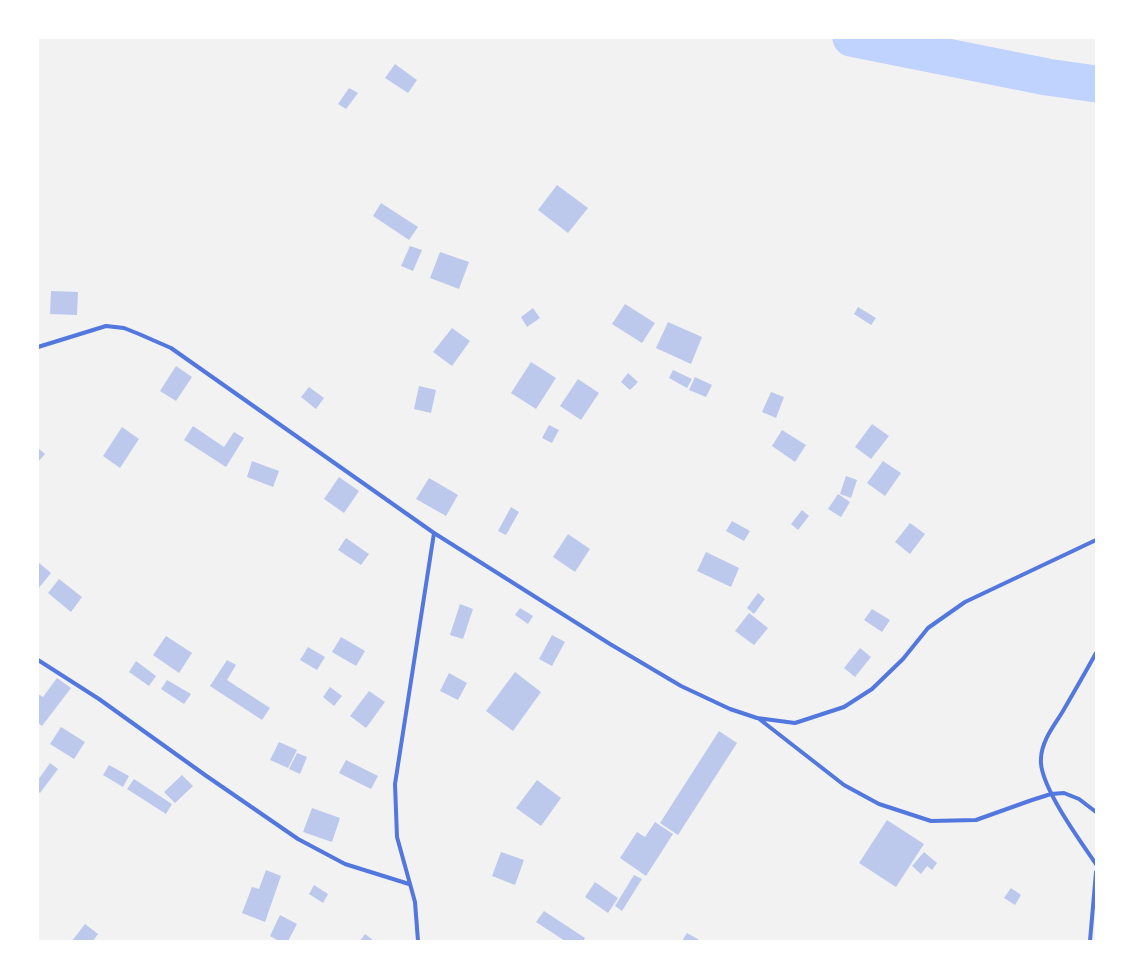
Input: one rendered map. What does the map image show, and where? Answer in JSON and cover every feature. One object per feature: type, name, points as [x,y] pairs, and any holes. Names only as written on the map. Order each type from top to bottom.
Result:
[{"type":"street","points":[[38,347],[106,326],[124,328],[171,348],[434,533],[681,686],[730,709],[757,718],[795,723],[844,707],[872,690],[903,659],[928,628],[964,602],[1096,540]]},
{"type":"street","points":[[418,941],[415,902],[397,837],[395,784],[434,533]]},
{"type":"street","points":[[1096,653],[1044,742],[1040,759],[1052,794],[1076,836],[1096,864]]},
{"type":"street","points":[[38,660],[99,699],[186,762],[298,838],[344,864],[409,884]]},
{"type":"street","points":[[757,718],[844,785],[879,804],[931,821],[976,820],[1052,794],[1064,793],[1079,799],[1096,812]]},
{"type":"street","points":[[1090,941],[1096,872]]},
{"type":"building","points":[[395,64],[417,80],[408,93],[385,78]]},
{"type":"building","points":[[349,88],[358,93],[346,109],[338,104]]},
{"type":"building","points":[[557,185],[588,208],[568,233],[538,210]]},
{"type":"building","points":[[381,203],[418,227],[409,240],[373,216]]},
{"type":"building","points":[[410,246],[422,250],[413,271],[401,266]]},
{"type":"building","points":[[440,252],[469,262],[459,289],[430,278]]},
{"type":"building","points":[[51,291],[78,292],[77,315],[50,314]]},
{"type":"building","points":[[625,304],[655,323],[642,343],[612,324]]},
{"type":"building","points":[[858,307],[876,318],[871,325],[854,314]]},
{"type":"building","points":[[533,308],[540,318],[527,327],[521,317]]},
{"type":"building","points":[[668,322],[702,337],[691,364],[656,348]]},
{"type":"building","points":[[452,328],[470,341],[452,366],[433,352]]},
{"type":"building","points":[[531,362],[556,378],[536,409],[511,393]]},
{"type":"building","points":[[176,366],[192,377],[176,401],[160,391]]},
{"type":"building","points":[[673,370],[692,379],[687,388],[669,378]]},
{"type":"building","points":[[628,373],[638,382],[630,390],[621,382]]},
{"type":"building","points":[[695,377],[712,385],[706,397],[689,390]]},
{"type":"building","points":[[578,379],[599,393],[581,420],[560,406]]},
{"type":"building","points":[[419,386],[436,390],[431,413],[414,409]]},
{"type":"building","points":[[309,387],[324,398],[316,409],[301,397]]},
{"type":"building","points":[[771,392],[784,397],[776,418],[762,412]]},
{"type":"building","points":[[872,424],[889,436],[871,459],[855,447]]},
{"type":"building","points":[[549,425],[559,430],[552,443],[542,438]]},
{"type":"building","points":[[193,426],[224,447],[234,432],[244,438],[226,467],[184,440]]},
{"type":"building","points":[[122,427],[139,439],[120,468],[103,456]]},
{"type":"building","points":[[782,430],[806,445],[795,462],[772,446]]},
{"type":"building","points":[[38,448],[45,454],[38,462]]},
{"type":"building","points":[[252,461],[279,471],[273,487],[247,477]]},
{"type":"building","points":[[883,461],[901,473],[885,496],[867,483]]},
{"type":"building","points":[[846,476],[857,480],[851,498],[840,494]]},
{"type":"building","points":[[339,477],[359,491],[344,513],[324,499]]},
{"type":"building","points":[[429,478],[458,495],[446,516],[416,499]]},
{"type":"building","points":[[838,494],[850,502],[841,517],[828,509]]},
{"type":"building","points":[[511,507],[519,512],[506,535],[498,531]]},
{"type":"building","points":[[802,510],[809,516],[798,530],[791,524]]},
{"type":"building","points":[[732,521],[750,531],[744,541],[726,531]]},
{"type":"building","points":[[910,523],[925,534],[910,554],[895,542]]},
{"type":"building","points":[[568,534],[590,549],[575,572],[553,557]]},
{"type":"building","points":[[346,538],[369,554],[361,565],[338,550]]},
{"type":"building","points":[[706,552],[739,568],[731,587],[697,571]]},
{"type":"building","points":[[38,562],[51,573],[38,589]]},
{"type":"building","points":[[59,579],[82,597],[71,612],[48,593]]},
{"type":"building","points":[[758,593],[765,599],[754,614],[747,608]]},
{"type":"building","points":[[460,604],[473,609],[463,639],[450,635]]},
{"type":"building","points":[[520,608],[533,616],[528,624],[515,615]]},
{"type":"building","points":[[872,609],[890,620],[882,632],[864,620]]},
{"type":"building","points":[[749,613],[768,628],[754,645],[735,631]]},
{"type":"building","points":[[552,635],[565,642],[552,666],[539,659]]},
{"type":"building","points":[[166,636],[192,653],[179,673],[153,655]]},
{"type":"building","points":[[341,637],[365,651],[356,666],[332,652]]},
{"type":"building","points":[[308,647],[325,657],[317,670],[300,660]]},
{"type":"building","points":[[860,648],[871,657],[855,677],[844,668]]},
{"type":"building","points":[[227,660],[236,665],[227,680],[270,708],[262,720],[210,686]]},
{"type":"building","points":[[136,661],[156,676],[149,686],[129,672]]},
{"type":"building","points":[[515,672],[541,692],[513,731],[486,711]]},
{"type":"building","points":[[449,673],[467,683],[458,700],[440,691]]},
{"type":"building","points":[[57,678],[71,688],[42,726],[38,723],[38,694],[43,697]]},
{"type":"building","points":[[167,680],[191,694],[184,704],[161,689]]},
{"type":"building","points":[[330,687],[342,696],[334,706],[323,697]]},
{"type":"building","points":[[369,691],[385,702],[366,728],[350,716]]},
{"type":"building","points":[[61,727],[85,742],[74,759],[50,744]]},
{"type":"building","points":[[719,731],[737,743],[678,835],[660,823]]},
{"type":"building","points":[[279,742],[297,750],[288,768],[270,760]]},
{"type":"building","points":[[297,753],[307,757],[300,774],[289,769]]},
{"type":"building","points":[[346,760],[378,776],[371,789],[339,773]]},
{"type":"building","points":[[50,763],[58,769],[40,793],[38,791],[38,780]]},
{"type":"building","points":[[109,765],[129,776],[123,787],[103,775]]},
{"type":"building","points":[[182,775],[193,786],[175,803],[164,792]]},
{"type":"building","points":[[134,779],[172,804],[166,814],[127,789]]},
{"type":"building","points":[[537,780],[561,798],[541,826],[516,808]]},
{"type":"building","points":[[312,808],[340,818],[332,842],[303,832]]},
{"type":"building","points":[[887,820],[924,844],[896,887],[859,863]]},
{"type":"building","points":[[655,822],[673,834],[646,876],[620,858],[637,832],[645,837]]},
{"type":"building","points":[[501,852],[524,860],[515,885],[492,876]]},
{"type":"building","points":[[924,852],[937,863],[932,870],[927,866],[921,874],[912,866]]},
{"type":"building","points":[[266,870],[281,876],[265,922],[242,913],[252,887],[259,889]]},
{"type":"building","points":[[634,875],[642,879],[622,911],[615,906]]},
{"type":"building","points":[[595,882],[618,898],[608,913],[585,897]]},
{"type":"building","points":[[314,885],[328,894],[323,903],[309,894]]},
{"type":"building","points":[[1011,888],[1021,895],[1015,905],[1004,898]]},
{"type":"building","points":[[544,911],[585,938],[583,941],[565,941],[536,922]]},
{"type":"building","points":[[280,915],[297,924],[288,941],[279,941],[270,936]]},
{"type":"building","points":[[85,924],[98,934],[93,941],[72,941]]},
{"type":"building","points":[[687,933],[701,941],[682,941]]},
{"type":"building","points":[[365,934],[374,941],[360,941]]},
{"type":"waterway","points":[[851,38],[1047,77],[1096,84]]}]
